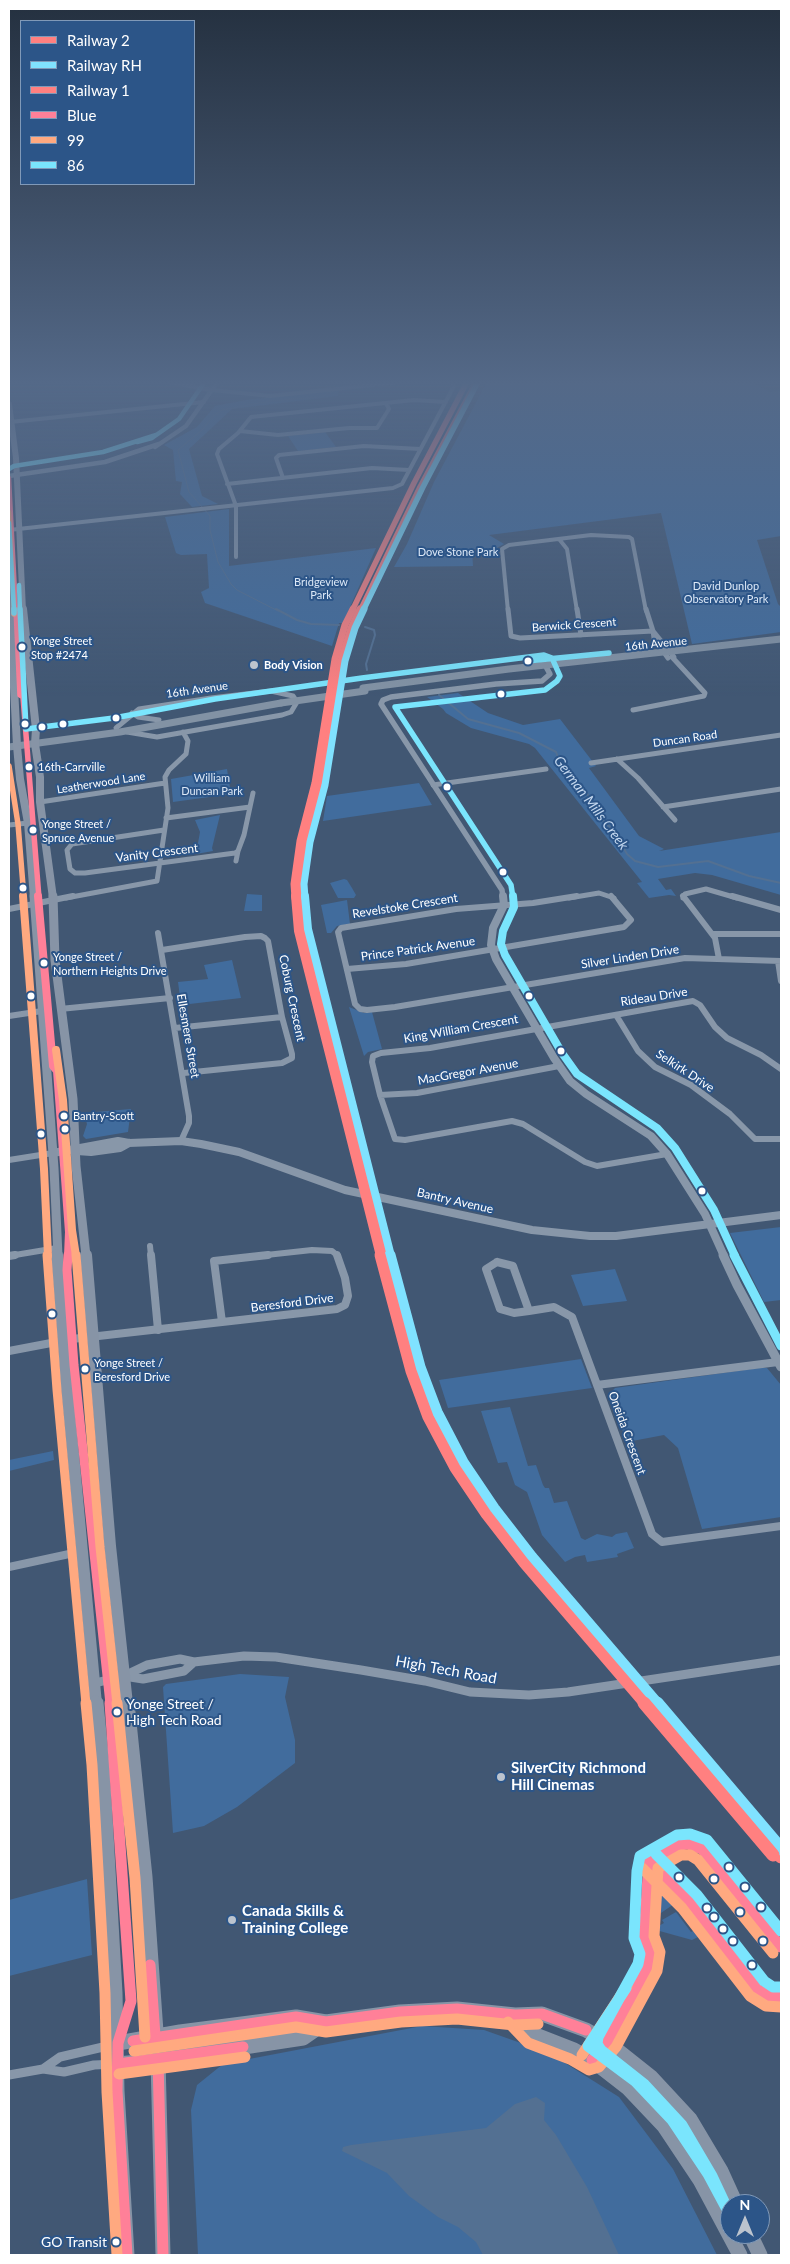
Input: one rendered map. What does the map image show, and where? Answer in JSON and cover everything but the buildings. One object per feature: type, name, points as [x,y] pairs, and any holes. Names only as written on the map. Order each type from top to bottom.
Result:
[{"type":"main road","points":[[13,486],[19,529],[22,599],[36,729],[35,741],[40,777],[40,802],[53,900],[55,960],[73,1099],[75,1150],[110,1546],[146,1877],[158,2060],[163,2255]]},
{"type":"main road","points":[[9,586],[13,744],[28,823],[53,1153],[57,1248],[67,1389],[103,1773],[118,2044],[120,2150],[127,2255]]},
{"type":"main road","name":"16th Avenue","points":[[670,656],[781,639]]},
{"type":"main road","name":"16th Avenue","points":[[13,744],[118,730],[364,689],[546,667],[670,656],[781,643]]},
{"type":"main road","points":[[118,2044],[155,2036],[296,2016],[326,2022],[400,2012],[457,2009],[516,2015],[542,2014],[586,2030],[607,2042],[651,2077],[690,2119],[721,2171],[731,2194]]},
{"type":"main road","points":[[516,2015],[533,2034],[574,2050],[592,2060],[628,2088],[664,2126],[700,2180],[740,2255]]},
{"type":"main road","points":[[118,2064],[158,2060],[303,2038],[326,2022]]},
{"type":"street","points":[[228,486],[236,506],[236,557]]},
{"type":"street","points":[[9,530],[236,506],[393,488],[398,486]]},
{"type":"street","name":"Berwick Crescent","points":[[633,710],[704,696],[705,693],[654,638],[653,631],[649,623],[632,539],[619,535],[591,535],[509,545],[502,549],[510,632],[512,636],[520,638],[653,631]]},
{"type":"street","points":[[559,540],[567,549],[581,635]]},
{"type":"street","points":[[546,667],[550,674],[542,681],[469,687],[383,700],[381,704],[502,890],[504,905],[493,928],[491,936],[493,948],[496,959],[536,1027],[570,1081],[586,1094],[651,1136],[668,1154],[710,1224],[737,1284],[779,1364]]},
{"type":"street","name":"16th Avenue","points":[[262,692],[282,693],[293,696],[297,702],[293,710],[286,714],[157,737],[118,730],[132,713],[139,708],[262,692]]},
{"type":"street","name":"16th Avenue","points":[[132,713],[138,717],[157,722]]},
{"type":"street","points":[[144,734],[157,722]]},
{"type":"street","points":[[9,909],[153,883],[159,878],[168,795],[165,783],[166,773],[184,756],[188,748],[188,741],[183,732]]},
{"type":"street","name":"Duncan Road","points":[[591,763],[781,735]]},
{"type":"street","points":[[617,759],[675,820]]},
{"type":"street","points":[[433,785],[546,769]]},
{"type":"street","name":"Leatherwood Lane","points":[[40,802],[165,783]]},
{"type":"street","points":[[663,807],[781,788]]},
{"type":"street","points":[[236,861],[253,793]]},
{"type":"street","points":[[166,818],[250,807]]},
{"type":"street","points":[[9,825],[28,823]]},
{"type":"street","name":"Vanity Crescent","points":[[164,830],[72,844],[67,850],[70,869],[78,873],[238,851]]},
{"type":"street","points":[[719,959],[718,944],[713,934],[683,897],[684,894],[706,889],[781,910]]},
{"type":"street","name":"Prince Patrick Avenue","points":[[347,969],[406,964],[624,927],[631,920],[614,897],[599,894],[504,905]]},
{"type":"street","name":"Revelstoke Crescent","points":[[504,905],[456,908],[341,928],[338,932],[354,1004],[360,1009],[395,1007],[514,987]]},
{"type":"street","name":"Ellesmere Street","points":[[158,934],[174,1028],[184,1073],[189,1123],[181,1141]]},
{"type":"street","points":[[713,934],[781,934]]},
{"type":"street","name":"Coburg Crescent","points":[[162,950],[245,937],[260,936],[265,938],[268,941],[282,1017],[292,1054],[292,1058],[274,1064],[184,1073]]},
{"type":"street","name":"Silver Linden Drive","points":[[514,987],[658,961],[685,958],[780,961]]},
{"type":"street","points":[[780,961],[781,981]]},
{"type":"street","points":[[60,1009],[170,998]]},
{"type":"street","name":"Rideau Drive","points":[[536,1027],[693,1001],[700,1005],[715,1027],[727,1038],[761,1055],[781,1069]]},
{"type":"street","points":[[9,1016],[42,1011]]},
{"type":"street","name":"Selkirk Drive","points":[[616,1015],[638,1052],[655,1067],[691,1085],[730,1114],[755,1139],[781,1139]]},
{"type":"street","points":[[174,1028],[282,1017]]},
{"type":"street","name":"King William Crescent","points":[[536,1027],[430,1048],[382,1053],[373,1056],[372,1062],[392,1135],[395,1138],[404,1140],[512,1122],[524,1124],[585,1162],[596,1166],[668,1154]]},
{"type":"street","name":"MacGregor Avenue","points":[[380,1095],[417,1093],[560,1066]]},
{"type":"street","name":"Bantry Avenue","points":[[53,1153],[75,1150],[91,1152],[120,1148],[130,1143],[181,1141],[239,1152],[319,1182],[532,1230],[590,1236],[616,1236],[781,1215]]},
{"type":"street","points":[[9,1160],[53,1153]]},
{"type":"street","points":[[150,1246],[158,1330]]},
{"type":"street","points":[[9,1256],[57,1248]]},
{"type":"street","name":"Beresford Drive","points":[[9,1351],[65,1340],[337,1310],[345,1305],[348,1296],[337,1254],[332,1251],[312,1250],[214,1261],[222,1322]]},
{"type":"street","points":[[529,1310],[513,1266],[497,1262],[490,1264],[486,1269],[500,1309],[514,1313],[554,1307],[572,1317],[597,1385]]},
{"type":"street","name":"Oneida Crescent","points":[[779,1364],[759,1363],[597,1385],[652,1534],[662,1542],[781,1526]]},
{"type":"street","points":[[9,1567],[83,1551]]},
{"type":"street","name":"High Tech Road","points":[[95,1683],[124,1676],[143,1679],[184,1671],[194,1662],[244,1656],[276,1657],[416,1679],[470,1692],[514,1695],[556,1693],[781,1660]]},
{"type":"street","points":[[43,2069],[60,2057],[118,2044]]},
{"type":"street","points":[[9,2075],[43,2069],[64,2072],[94,2065],[118,2064]]},
{"type":"green space","points":[[181,486],[199,486],[202,496],[218,504],[192,507],[180,494]]},
{"type":"green space","points":[[432,486],[781,486],[781,536],[757,540],[778,604],[781,607],[781,632],[692,644],[661,513],[489,535],[504,544],[495,549],[472,549],[473,566],[394,567],[407,544]]},
{"type":"green space","name":"Bridgeview Park","points":[[229,509],[229,566],[376,548],[343,623],[339,623],[332,646],[205,603],[201,592],[209,588],[207,554],[181,555],[176,553],[165,517]]},
{"type":"green space","points":[[458,693],[488,713],[523,725],[560,719],[596,766],[589,768],[639,836],[664,849],[659,851],[781,832],[781,895],[712,875],[695,873],[658,879],[666,890],[671,889],[676,896],[669,895],[649,898],[637,883],[642,882],[535,748],[529,744],[471,728],[446,713],[427,697]]},
{"type":"green space","name":"William Duncan Park","points":[[227,769],[231,794],[173,802],[171,779]]},
{"type":"green space","points":[[419,783],[432,805],[323,821],[327,796]]},
{"type":"green space","points":[[220,815],[212,848],[213,851],[196,854],[200,832],[195,820]]},
{"type":"green space","points":[[344,879],[347,880],[356,895],[354,898],[338,898],[330,883]]},
{"type":"green space","points":[[247,894],[262,895],[262,911],[244,911]]},
{"type":"green space","points":[[347,900],[350,924],[337,926],[331,933],[327,933],[321,905]]},
{"type":"green space","points":[[232,960],[241,998],[181,1005],[178,982],[208,979],[204,965]]},
{"type":"green space","points":[[349,1007],[364,1013],[372,1012],[382,1049],[368,1052],[364,1056]]},
{"type":"green space","points":[[131,1109],[128,1132],[86,1139],[83,1136],[87,1124],[84,1113]]},
{"type":"green space","points":[[781,1227],[781,1300],[764,1302],[730,1233]]},
{"type":"green space","points":[[615,1269],[627,1301],[583,1306],[571,1275]]},
{"type":"green space","points":[[581,1359],[592,1388],[448,1408],[439,1380]]},
{"type":"green space","points":[[767,1368],[781,1385],[781,1517],[702,1529],[678,1448],[664,1435],[627,1442],[610,1398],[612,1391],[615,1388]]},
{"type":"green space","points":[[510,1407],[528,1466],[536,1465],[543,1485],[545,1488],[549,1488],[554,1503],[567,1501],[581,1538],[585,1540],[597,1534],[612,1537],[616,1534],[627,1532],[634,1548],[617,1554],[618,1557],[587,1562],[585,1555],[565,1562],[542,1535],[527,1492],[515,1485],[507,1462],[498,1463],[481,1411]]},
{"type":"green space","points":[[53,1451],[54,1460],[9,1471],[9,1460]]},
{"type":"green space","points":[[240,1674],[289,1677],[285,1697],[295,1740],[295,1763],[237,1807],[204,1826],[173,1833],[163,1687],[166,1684]]},
{"type":"green space","points":[[87,1879],[92,1955],[9,1976],[9,1900]]},
{"type":"green space","points":[[665,1887],[677,1902],[658,1915],[656,1912],[654,1914],[655,1892],[658,1888]]},
{"type":"green space","points":[[676,1912],[691,1932],[693,1931],[698,1937],[692,1940],[656,1930],[655,1928],[664,1923],[662,1920]]},
{"type":"green space","points":[[422,2026],[484,2030],[549,2053],[619,2097],[673,2169],[717,2255],[198,2255],[191,2110],[197,2085],[223,2064]]},
{"type":"shaded area","points":[[536,2097],[545,2103],[544,2120],[556,2135],[587,2187],[619,2255],[483,2255],[476,2242],[458,2227],[438,2217],[409,2196],[387,2173],[342,2151],[343,2147],[351,2145],[486,2128],[515,2104]]},
{"type":"waterway","name":"German Mills Creek","points":[[187,486],[189,492],[210,516],[210,530],[218,562],[231,584],[237,590],[278,611]]},
{"type":"waterway","name":"German Mills Creek","points":[[276,609],[297,620],[311,624],[339,625]]},
{"type":"waterway","name":"German Mills Creek","points":[[365,627],[374,630],[375,635],[366,664],[367,670]]},
{"type":"waterway","name":"German Mills Creek","points":[[439,695],[468,719],[519,733],[556,752],[561,765],[571,780],[587,793],[597,815],[613,830],[627,854],[635,861],[658,867],[708,861],[749,876],[781,883]]},
{"type":"rail line","name":"1","points":[[413,486],[345,625],[335,659],[315,783],[300,841],[294,884],[298,931],[399,1331],[428,1417],[455,1468],[486,1514],[524,1563],[773,1855]]},
{"type":"rail line","name":"2","points":[[421,486],[351,628],[341,661],[321,785],[306,842],[299,884],[303,930],[412,1363],[435,1422],[456,1463],[502,1530],[781,1857]]},
{"type":"rail line","name":"RH","points":[[424,486],[355,628],[345,661],[325,785],[310,842],[304,884],[308,929],[409,1329],[420,1367],[437,1412],[463,1462],[494,1508],[532,1557],[781,1849]]},
{"type":"transit line","name":"Blue","points":[[9,486],[20,695],[23,697],[32,797],[31,809],[53,1066],[57,1071],[69,1232],[67,1270],[74,1365],[108,1680],[131,2001],[118,2043],[117,2091],[127,2255]]},
{"type":"transit line","name":"99","points":[[9,512],[14,614]]},
{"type":"transit line","name":"86","points":[[9,523],[14,613]]},
{"type":"transit line","name":"86","points":[[19,585],[26,729],[114,718],[215,699],[362,678],[544,655],[552,658],[559,670],[560,676],[557,681],[545,690],[395,707],[511,885],[514,907],[503,931],[501,944],[505,955],[562,1053],[577,1074],[592,1086],[657,1128],[675,1148],[714,1210],[746,1281],[781,1346]]},
{"type":"transit line","name":"86","points":[[527,661],[609,653]]},
{"type":"transit line","name":"99","points":[[9,766],[18,824],[44,1169],[47,1249],[57,1390],[92,1765],[105,1993],[107,2092],[117,2255]]},
{"type":"transit line","name":"99","points":[[56,1050],[63,1100],[72,1230],[75,1245],[100,1547],[135,1878],[145,2037]]},
{"type":"transit line","name":"86","points":[[720,2194],[682,2125],[644,2084],[601,2050],[597,2044],[598,2037],[638,1964],[640,1954],[634,1938],[637,1871],[640,1856],[677,1835],[690,1834],[707,1840],[781,1931]]},
{"type":"transit line","name":"Blue","points":[[592,2060],[607,2042],[648,1967],[650,1953],[644,1938],[649,1861],[679,1845],[688,1844],[702,1849],[781,1947]]},
{"type":"transit line","name":"86","points":[[656,1854],[697,1895],[764,1981],[773,1987],[781,1987]]},
{"type":"transit line","name":"99","points":[[508,2022],[528,2043],[570,2059],[589,2070],[599,2067],[616,2047],[657,1971],[660,1952],[654,1936],[658,1868],[681,1855],[690,1855],[698,1860],[773,1953]]},
{"type":"transit line","name":"Blue","points":[[649,1861],[689,1901],[757,1989],[770,1997],[781,1997]]},
{"type":"transit line","name":"99","points":[[642,1868],[682,1908],[750,1996],[766,2006],[781,2007]]},
{"type":"transit line","name":"Blue","points":[[150,1965],[155,2036]]},
{"type":"transit line","name":"99","points":[[582,2055],[627,1986]]},
{"type":"transit line","name":"86","points":[[626,1988],[588,2046],[635,2081],[672,2120],[708,2174],[720,2196]]},
{"type":"transit line","name":"Blue","points":[[133,2041],[296,2017],[326,2022],[400,2012],[457,2009],[515,2015],[542,2014],[586,2030]]},
{"type":"transit line","name":"99","points":[[134,2051],[296,2027],[326,2032],[401,2022],[457,2019],[514,2025],[538,2024]]},
{"type":"transit line","name":"Blue","points":[[118,2064],[243,2047]]},
{"type":"transit line","name":"99","points":[[119,2074],[245,2057]]},
{"type":"transit line","name":"Blue","points":[[158,2060],[163,2255]]},
{"type":"place","name":"Yonge Street Stop #2474","points":[[22,647]]},
{"type":"place","name":"Body Vision","points":[[254,665]]},
{"type":"place","name":"16th-Carrville","points":[[29,767]]},
{"type":"place","name":"Yonge Street / Spruce Avenue","points":[[33,830]]},
{"type":"place","name":"Yonge Street / Northern Heights Drive","points":[[44,963]]},
{"type":"place","name":"Bantry-Scott","points":[[64,1116]]},
{"type":"place","name":"Yonge Street / Beresford Drive","points":[[85,1369]]},
{"type":"place","name":"Yonge Street / High Tech Road","points":[[117,1712]]},
{"type":"place","name":"SilverCity Richmond Hill Cinemas","points":[[501,1777]]},
{"type":"place","name":"Canada Skills & Training College","points":[[232,1920]]},
{"type":"place","name":"GO Transit","points":[[116,2242]]},
{"type":"park label","name":"Dove Stone Park","points":[[458,552]]},
{"type":"park label","name":"David Dunlop Observatory Park","points":[[726,592]]}]
